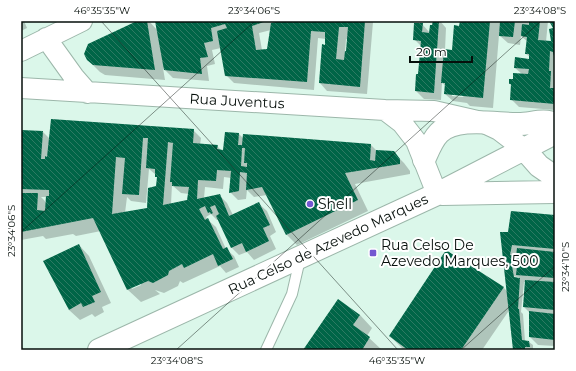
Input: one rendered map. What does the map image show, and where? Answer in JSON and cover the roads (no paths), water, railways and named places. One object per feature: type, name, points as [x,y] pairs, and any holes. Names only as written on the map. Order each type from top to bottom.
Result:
[{"type":"main road","points":[[424,160],[439,133],[460,124],[482,122],[517,124],[543,121],[555,124]]},
{"type":"main road","name":"Rua Celso de Azevedo Marques","points":[[99,350],[436,194],[555,133]]},
{"type":"main road","name":"Rua Juventus","points":[[524,149],[539,166],[555,177]]},
{"type":"main road","points":[[436,194],[555,192]]},
{"type":"street","points":[[21,51],[82,21]]},
{"type":"street","points":[[46,38],[74,77],[88,93]]},
{"type":"street","name":"Rua Juventus","points":[[21,88],[385,110],[434,111],[482,122],[499,130],[524,149]]},
{"type":"street","points":[[385,110],[402,123],[416,141],[436,194]]},
{"type":"lane","points":[[266,350],[292,294],[301,257]]},
{"type":"place","name":"Shell","points":[[310,204]]},
{"type":"place","name":"Rua Celso De Azevedo Marques, 500","points":[[373,253]]}]
